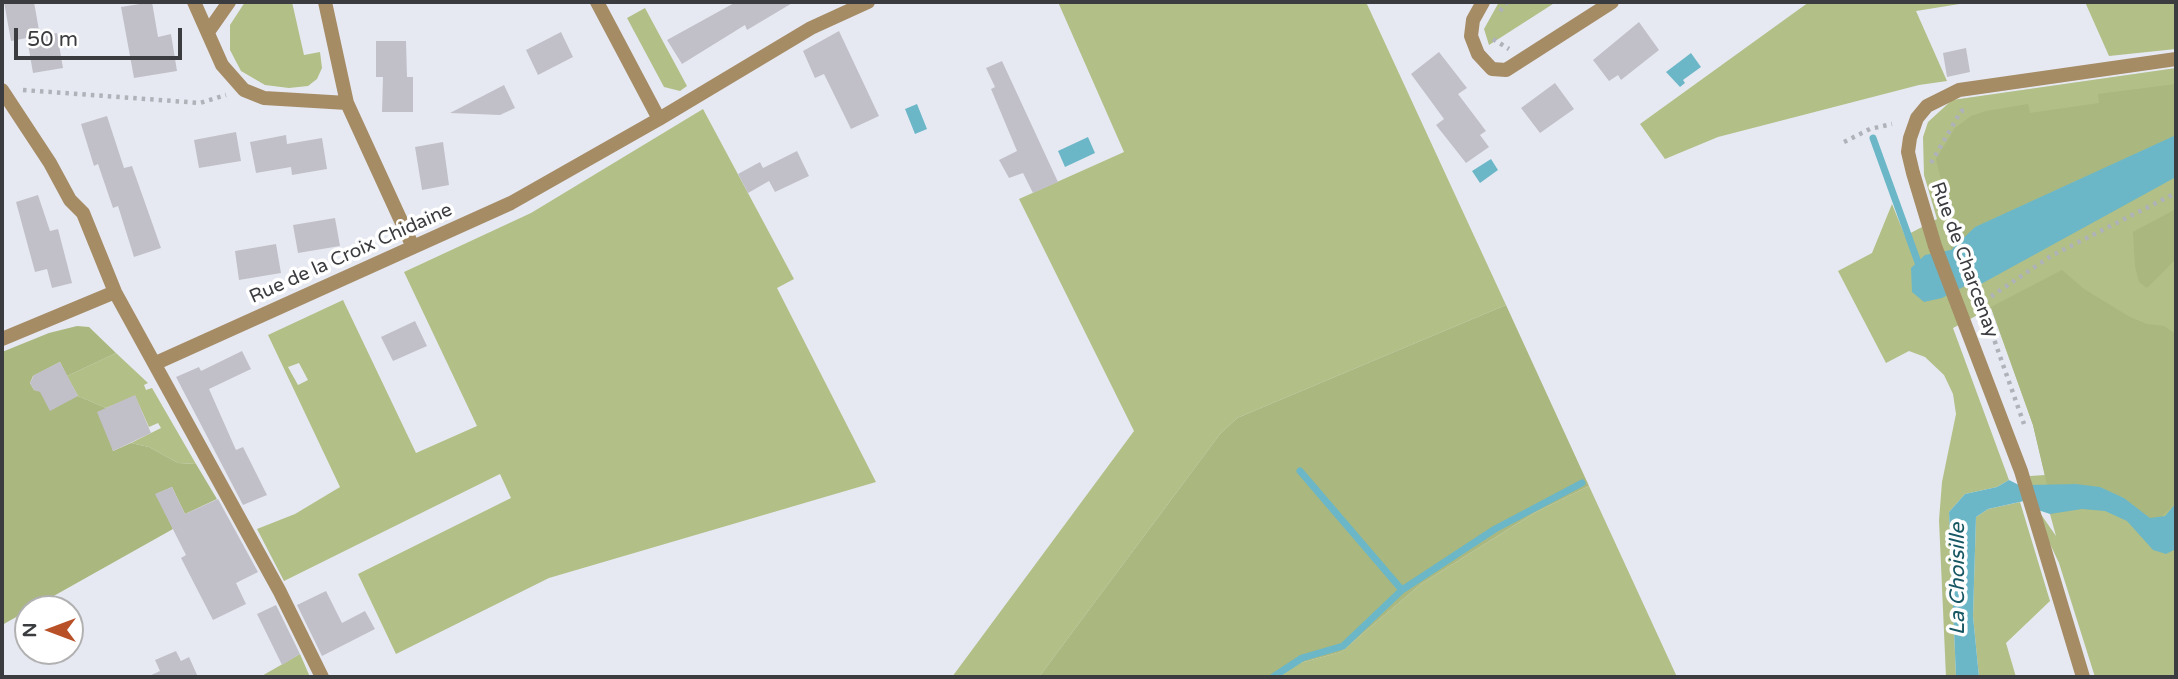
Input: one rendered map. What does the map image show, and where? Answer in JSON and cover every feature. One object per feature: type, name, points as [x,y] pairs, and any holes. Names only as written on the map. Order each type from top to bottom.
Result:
[{"type":"street","points":[[194,2],[222,65],[244,90],[264,98],[347,103]]},
{"type":"street","points":[[208,32],[229,2]]},
{"type":"street","points":[[325,2],[347,103],[413,247]]},
{"type":"street","points":[[597,2],[659,120]]},
{"type":"street","name":"Rue de la Croix Chidaine","points":[[156,363],[511,203],[659,120],[811,28],[868,2]]},
{"type":"street","points":[[1483,2],[1473,20],[1471,36],[1478,54],[1492,69],[1506,70],[1612,2]]},
{"type":"street","name":"Rue de Charcenay","points":[[2083,677],[2021,471],[1935,246],[1908,152],[1917,118],[1927,106],[1959,90],[2176,59]]},
{"type":"street","points":[[3,92],[50,163],[70,200],[83,213],[115,292],[156,363],[214,477],[279,590],[322,677]]},
{"type":"street","points":[[2,340],[115,292]]},
{"type":"path","points":[[1495,18],[1507,2]]},
{"type":"path","points":[[1492,32],[1498,45],[1525,58]]},
{"type":"path","points":[[3,92],[24,90],[200,103],[244,90]]},
{"type":"path","points":[[1933,171],[1931,160],[1961,111],[1972,108]]},
{"type":"path","points":[[1844,142],[1870,129],[1892,124]]},
{"type":"path","points":[[1963,318],[2042,261],[2176,193]]},
{"type":"green space","points":[[245,2],[292,2],[304,55],[320,52],[322,68],[317,79],[308,86],[289,88],[265,85],[241,71],[230,50],[230,25]]},
{"type":"green space","points":[[1058,2],[1366,2],[1506,305],[1237,418],[1220,434],[1039,677],[952,677],[1134,431],[1019,199],[1124,152]]},
{"type":"green space","points":[[1499,2],[1556,2],[1489,45],[1484,29]]},
{"type":"green space","points":[[1809,2],[1972,2],[1916,11],[1947,81],[1919,85],[1718,137],[1665,159],[1640,124]]},
{"type":"green space","points":[[2085,2],[2176,2],[2176,49],[2109,56]]},
{"type":"green space","points":[[645,8],[687,86],[680,91],[664,87],[627,18]]},
{"type":"green space","points":[[2176,68],[2176,677],[2095,677],[2059,563],[2043,529],[2038,510],[2056,536],[2050,514],[2031,485],[2030,476],[2045,475],[2033,425],[1991,308],[1953,328],[2009,480],[1997,487],[1965,494],[1949,512],[1956,677],[1946,677],[1939,520],[1942,482],[1956,414],[1953,394],[1944,375],[1925,357],[1909,351],[1886,363],[1838,271],[1872,253],[1892,204],[1905,236],[1937,219],[1924,175],[1923,137],[1928,122],[1952,100]]},
{"type":"green space","points":[[2176,84],[2176,135],[1975,227],[1951,250],[1949,212],[1936,159],[1955,128],[1971,116],[2028,104],[2030,113],[2099,103],[2098,94]]},
{"type":"green space","points":[[703,109],[794,279],[777,288],[876,482],[549,578],[396,654],[358,574],[511,498],[500,474],[284,581],[257,529],[295,514],[340,487],[268,335],[343,300],[416,453],[477,426],[404,272],[531,213]],"holes":[[[299,363],[308,380],[298,385],[288,367]]]},
{"type":"green space","points":[[2176,209],[2176,259],[2147,288],[2139,282],[2135,266],[2133,232]]},
{"type":"green space","points":[[2062,270],[2084,289],[2130,317],[2147,324],[2164,326],[2176,334],[2176,503],[2159,519],[2150,518],[2124,498],[2100,487],[2047,485],[2033,425],[1991,307]]},
{"type":"green space","points":[[1506,305],[1589,486],[1534,513],[1421,584],[1341,652],[1300,663],[1279,677],[1039,677],[1220,434],[1237,418]]},
{"type":"green space","points":[[77,326],[89,327],[116,353],[67,376],[60,362],[33,376],[30,383],[34,390],[78,396],[106,408],[113,451],[131,443],[149,447],[178,463],[196,464],[217,499],[185,514],[172,487],[156,494],[173,529],[55,595],[14,595],[14,618],[2,625],[2,352],[49,333]]},
{"type":"green space","points":[[116,353],[148,383],[144,385],[146,390],[152,388],[196,464],[178,463],[149,447],[131,443],[161,428],[158,423],[149,427],[135,396],[106,408],[78,396],[67,376]]},
{"type":"green space","points":[[1589,486],[1677,677],[1279,677],[1300,663],[1341,652],[1421,584],[1534,513]]},
{"type":"green space","points":[[2020,502],[2050,601],[2006,643],[2016,677],[1979,677],[1973,616],[1976,517],[1988,509]]},
{"type":"green space","points":[[300,654],[310,677],[260,677]]},
{"type":"water","points":[[1691,53],[1701,67],[1683,80],[1685,83],[1680,87],[1666,72]]},
{"type":"water","points":[[917,104],[927,129],[915,134],[905,109]]},
{"type":"water","points":[[2176,135],[2176,177],[1981,284],[1965,286],[1942,298],[1924,302],[1912,292],[1911,268],[1925,255],[1951,250],[1975,227]]},
{"type":"water","points":[[1088,137],[1095,153],[1065,167],[1058,151]]},
{"type":"water","points":[[1491,159],[1498,170],[1480,183],[1472,171]]},
{"type":"water","name":"La Choisille","points":[[2009,480],[2019,485],[2024,501],[1988,509],[1976,517],[1973,616],[1979,677],[1956,677],[1949,512],[1965,494],[1997,487]]},
{"type":"water","points":[[2076,484],[2100,487],[2124,498],[2150,518],[2165,516],[2176,503],[2176,549],[2166,554],[2153,550],[2127,521],[2105,511],[2082,509],[2050,514],[2038,510],[2030,485]]},
{"type":"building","points":[[4,2],[34,2],[40,36],[57,33],[63,68],[33,73],[27,38],[37,36],[11,41]]},
{"type":"building","points":[[152,2],[158,37],[171,34],[177,71],[134,78],[121,7]]},
{"type":"building","points":[[736,2],[794,2],[747,30],[745,25],[682,64],[667,40]]},
{"type":"building","points":[[1639,22],[1659,50],[1621,80],[1618,75],[1609,81],[1593,60]]},
{"type":"building","points":[[839,31],[879,116],[851,129],[824,74],[815,78],[803,51]]},
{"type":"building","points":[[561,32],[573,57],[538,75],[526,50]]},
{"type":"building","points":[[376,41],[406,41],[407,77],[413,77],[413,112],[382,112],[383,77],[376,77]]},
{"type":"building","points":[[1966,48],[1970,72],[1947,77],[1943,53]]},
{"type":"building","points":[[1439,52],[1467,88],[1458,94],[1486,131],[1480,135],[1489,147],[1466,163],[1436,125],[1444,119],[1411,74]]},
{"type":"building","points":[[1002,61],[1058,182],[1033,193],[1023,173],[1009,178],[999,160],[1017,151],[991,89],[995,87],[986,68]]},
{"type":"building","points":[[1555,83],[1574,109],[1540,133],[1521,108]]},
{"type":"building","points":[[504,85],[515,108],[500,115],[450,113]]},
{"type":"building","points":[[107,116],[124,168],[132,166],[161,248],[134,257],[118,206],[113,208],[98,164],[94,166],[81,124]]},
{"type":"building","points":[[236,132],[241,161],[199,168],[194,140]]},
{"type":"building","points":[[286,135],[287,144],[322,138],[327,169],[292,175],[291,167],[256,173],[250,142]]},
{"type":"building","points":[[443,142],[449,185],[422,190],[415,147]]},
{"type":"building","points":[[797,151],[809,176],[775,192],[769,181],[748,193],[738,174],[760,162],[763,168]]},
{"type":"building","points":[[38,195],[50,231],[58,229],[72,283],[52,288],[47,269],[35,272],[16,202]]},
{"type":"building","points":[[335,218],[340,246],[298,253],[293,225]]},
{"type":"building","points":[[276,244],[281,273],[239,280],[235,251]]},
{"type":"building","points":[[415,321],[427,346],[393,361],[381,337]]},
{"type":"building","points":[[242,351],[251,369],[209,389],[236,450],[243,447],[267,495],[243,505],[176,377],[199,367],[201,371]]},
{"type":"building","points":[[60,362],[78,396],[50,411],[40,392],[34,390],[30,383],[34,375]]},
{"type":"building","points":[[135,395],[151,433],[113,451],[97,412]]},
{"type":"building","points":[[172,487],[185,514],[218,499],[258,572],[236,583],[246,604],[213,620],[181,558],[186,555],[155,494]]},
{"type":"building","points":[[326,591],[342,623],[365,611],[375,629],[322,656],[297,605]]},
{"type":"building","points":[[276,605],[300,654],[282,665],[257,614]]},
{"type":"building","points":[[176,651],[181,661],[189,657],[198,677],[147,677],[160,671],[155,660]]},
{"type":"waterway","points":[[1873,138],[1920,268]]},
{"type":"waterway","points":[[1300,471],[1402,590]]},
{"type":"waterway","points":[[1273,677],[1302,658],[1343,646],[1402,590],[1495,529],[1582,483]]}]
